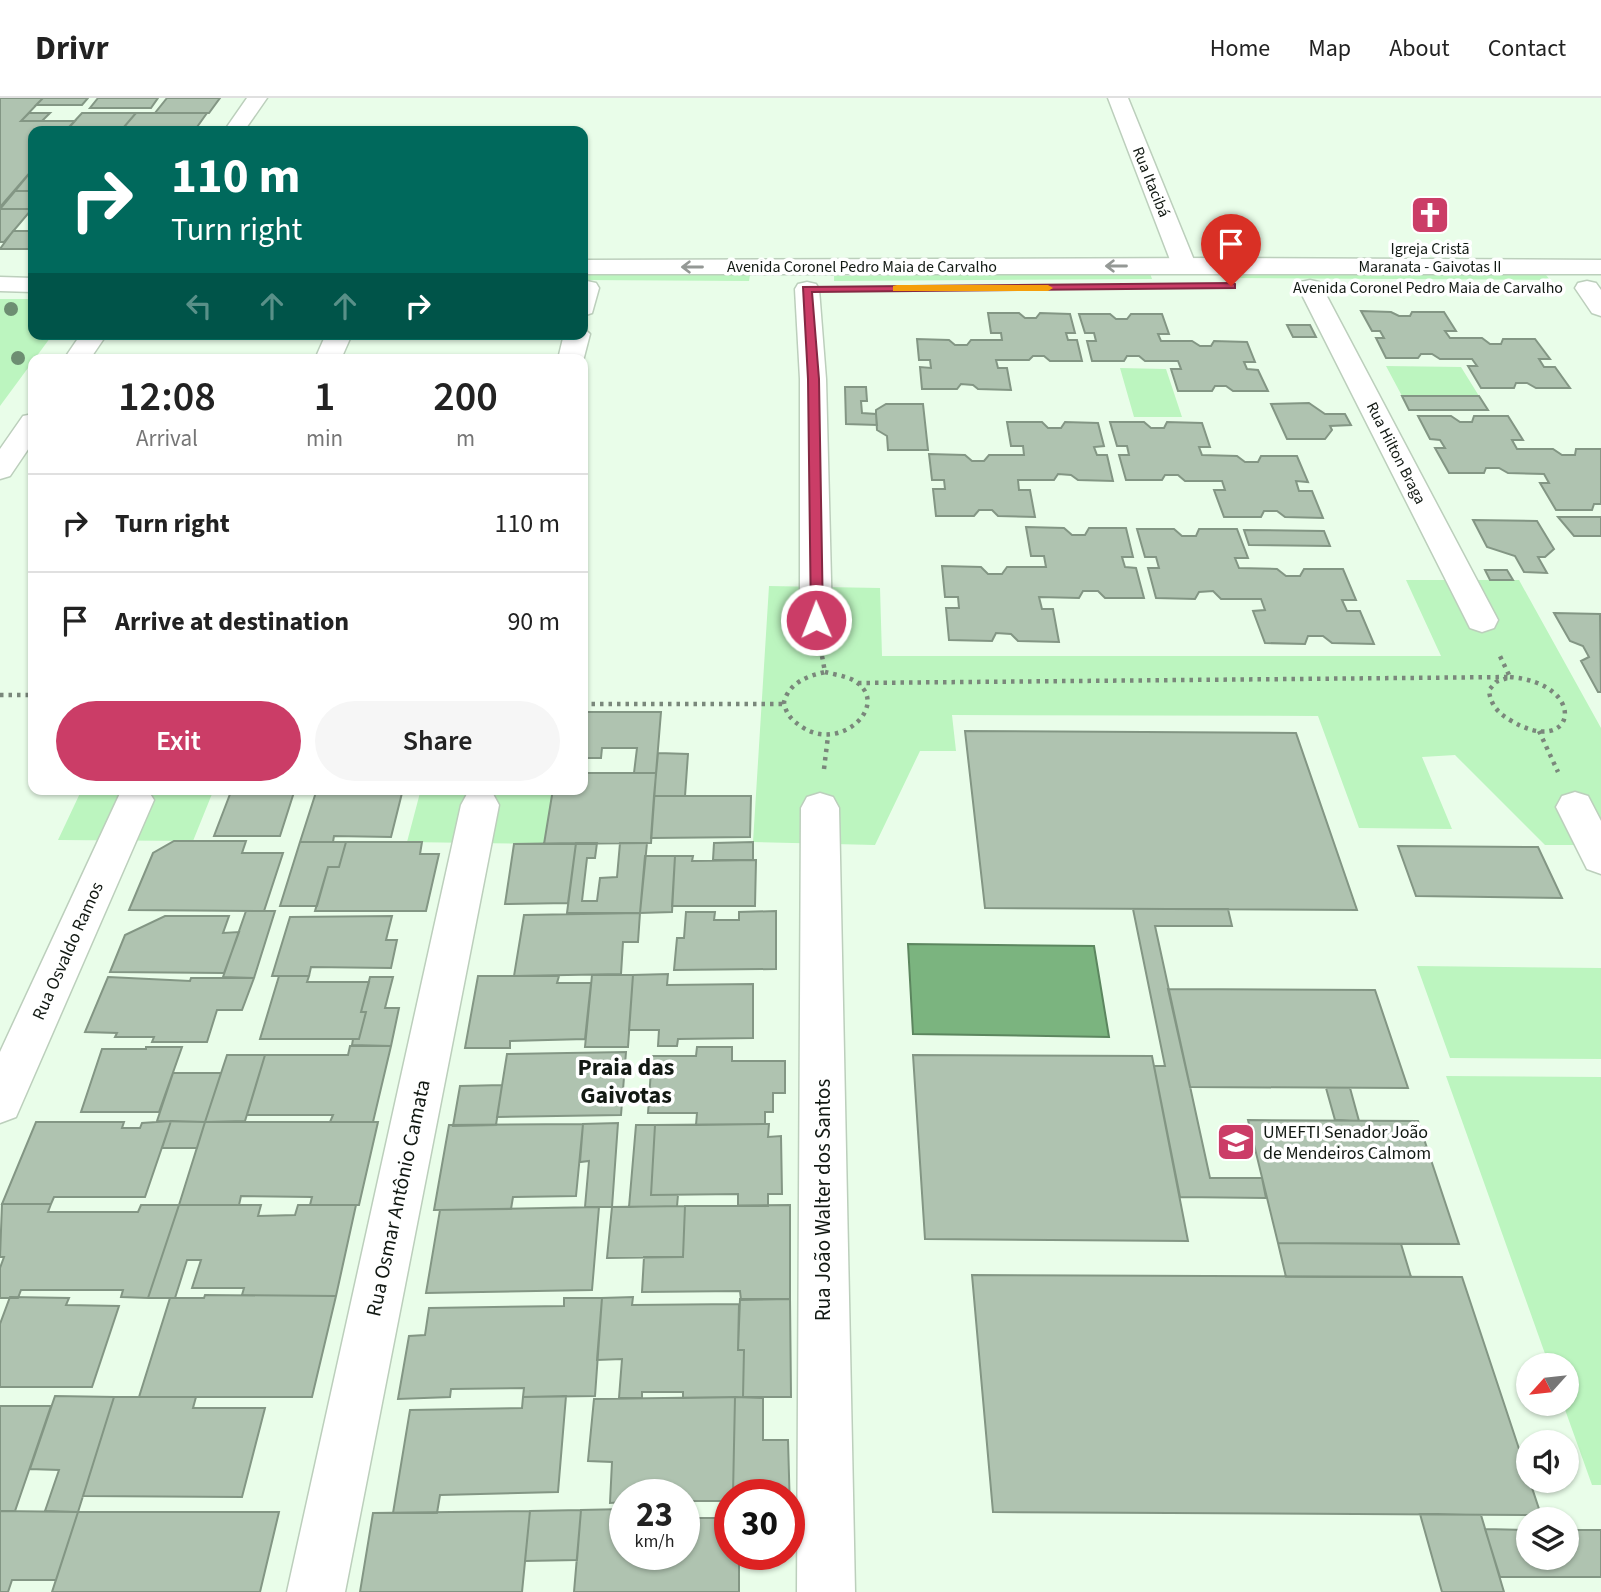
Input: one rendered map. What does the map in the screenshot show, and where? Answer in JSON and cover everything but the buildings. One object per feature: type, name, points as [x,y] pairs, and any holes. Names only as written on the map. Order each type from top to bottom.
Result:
[{"type":"street","points":[[237,126],[257,98]]},
{"type":"street","name":"Rua Itacibá","points":[[1118,98],[1187,276]]},
{"type":"street","points":[[0,263],[28,263]]},
{"type":"street","points":[[1569,267],[1596,295]]},
{"type":"street","points":[[1187,276],[1601,267]]},
{"type":"street","name":"Avenida Coronel Pedro Maia de Carvalho","points":[[588,288],[807,278],[1187,276],[1310,287],[1596,295]]},
{"type":"street","points":[[807,278],[813,379],[816,620]]},
{"type":"street","points":[[0,284],[28,285]]},
{"type":"street","name":"Rua Hilton Braga","points":[[1310,287],[1482,620]]},
{"type":"street","points":[[0,470],[28,429]]},
{"type":"street","name":"Rua Osvaldo Ramos","points":[[0,1102],[135,800]]},
{"type":"street","name":"Rua Osmar Antônio Camata","points":[[316,1592],[480,805]]},
{"type":"street","points":[[1575,807],[1601,858]]},
{"type":"street","name":"Rua João Walter dos Santos","points":[[820,808],[826,1592]]},
{"type":"path","points":[[825,672],[843,675],[858,683],[867,696],[869,710],[861,723],[847,732],[828,736],[811,733],[797,726],[787,716],[784,704],[787,692],[796,681],[809,674],[825,672]]},
{"type":"path","points":[[858,683],[1510,677],[1538,682],[1561,699],[1567,709],[1567,718],[1562,726],[1552,731],[1525,729],[1499,714],[1491,704],[1489,694],[1492,686],[1499,680],[1510,677]]},
{"type":"path","points":[[0,695],[28,695]]},
{"type":"path","points":[[588,704],[784,704]]},
{"type":"shaded area","points":[[1150,273],[1152,279],[834,281],[834,276]]},
{"type":"shaded area","points":[[1226,273],[1546,275],[1550,280],[1228,278]]},
{"type":"shaded area","points":[[588,275],[750,275],[749,281],[588,280]]},
{"type":"shaded area","points":[[0,299],[28,299],[28,340],[49,340],[38,354],[28,354],[28,368],[0,406]]},
{"type":"shaded area","points":[[1386,366],[1461,367],[1479,396],[1402,396]]},
{"type":"shaded area","points":[[1120,368],[1166,369],[1182,417],[1134,417]]},
{"type":"shaded area","points":[[1406,580],[1519,580],[1601,728],[1601,845],[1545,845],[1455,755],[1422,757],[1452,829],[1359,828],[1318,716],[952,715],[956,751],[920,751],[875,845],[753,842],[769,586],[880,588],[882,656],[1441,656]]},
{"type":"shaded area","points":[[79,795],[212,795],[193,841],[58,840]]},
{"type":"shaded area","points":[[419,795],[552,795],[544,844],[407,842]]},
{"type":"shaded area","points":[[908,944],[1094,946],[1109,1037],[913,1034]]},
{"type":"shaded area","points":[[1417,966],[1601,968],[1601,1059],[1450,1058]]},
{"type":"shaded area","points":[[1446,1076],[1601,1077],[1601,1485],[1592,1485],[1579,1449],[1579,1430],[1572,1430],[1567,1416],[1579,1416],[1579,1353],[1545,1353]]},
{"type":"slow traffic","points":[[897,289],[1048,288]]},
{"type":"place","name":"Igreja Cristã Maranata - Gaivotas II","points":[[1430,215]]},
{"type":"place","name":"UMEFTI Senador João de Mendeiros Calmom","points":[[1236,1142]]},
{"type":"district","name":"Praia das Gaivotas","points":[[626,1081]]},
{"type":"route","points":[[816,620],[813,379],[807,289],[1231,286]]}]
